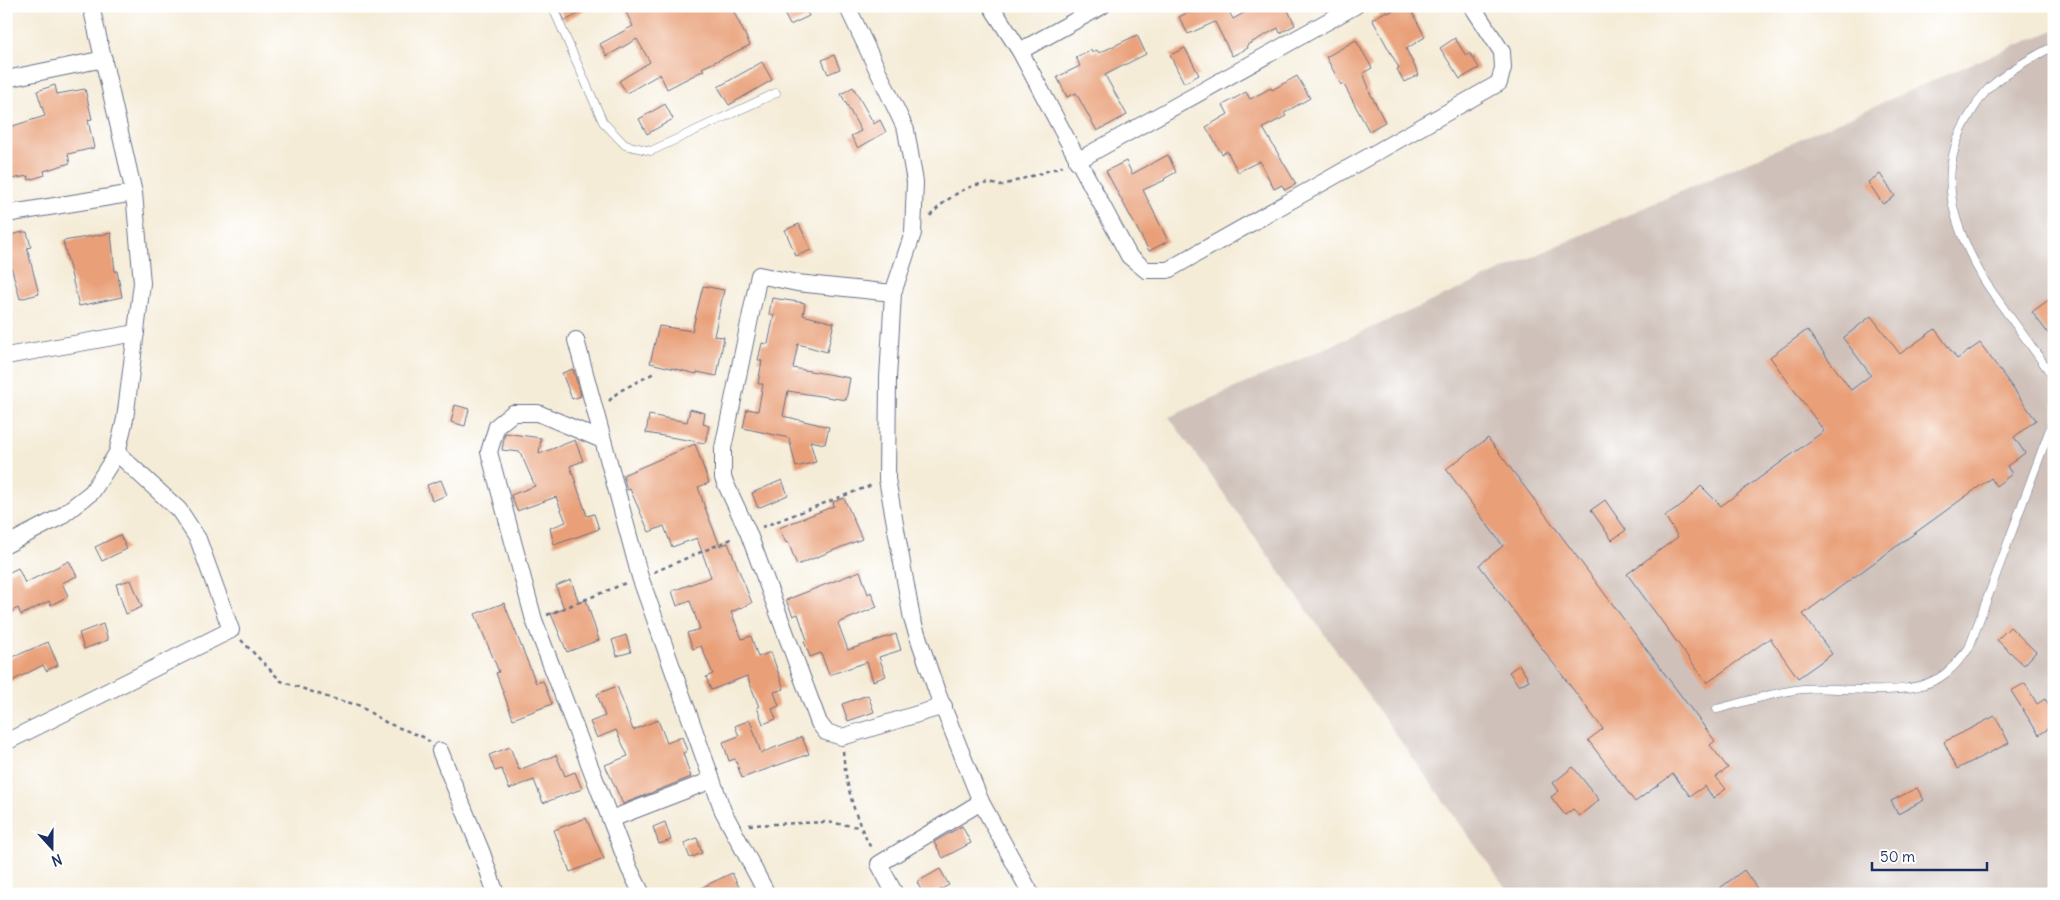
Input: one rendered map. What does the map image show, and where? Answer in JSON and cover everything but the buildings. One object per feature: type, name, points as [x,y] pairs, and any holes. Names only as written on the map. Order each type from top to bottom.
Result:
[{"type":"street","points":[[6,545],[60,517],[92,492],[118,453],[125,418],[142,283],[134,194],[104,59],[90,6]]},
{"type":"street","points":[[847,6],[906,130],[915,182],[913,233],[893,293],[888,378],[886,479],[912,619],[937,692],[981,802],[1031,894]]},
{"type":"street","points":[[991,6],[1020,51],[1129,256],[1146,270],[1168,270],[1499,83],[1502,68],[1502,52],[1472,6]]},
{"type":"street","points":[[1020,51],[1102,6]]},
{"type":"street","points":[[1078,161],[1355,6]]},
{"type":"street","points":[[6,79],[104,59]]},
{"type":"street","points":[[6,214],[134,194]]},
{"type":"street","points":[[893,293],[797,283],[759,275],[723,448],[723,478],[748,532],[820,723],[826,732],[842,737],[944,706]]},
{"type":"street","points":[[6,356],[136,333]]},
{"type":"street","points":[[576,340],[640,577],[723,811],[767,894]]},
{"type":"street","points":[[602,440],[538,413],[513,412],[497,426],[489,452],[534,620],[611,820],[642,894]]},
{"type":"street","points":[[6,742],[231,630],[198,539],[180,510],[118,453]]},
{"type":"street","points":[[440,751],[482,853],[496,894]]},
{"type":"street","points":[[611,820],[712,780]]},
{"type":"street","points":[[895,894],[879,864],[981,802]]},
{"type":"lane","points":[[552,6],[603,122],[625,145],[651,151],[776,93]]},
{"type":"lane","points":[[2054,46],[2031,58],[1988,89],[1961,130],[1953,150],[1949,172],[1952,205],[1962,235],[1977,266],[1984,279],[2054,378]]},
{"type":"lane","points":[[1717,708],[1800,690],[1902,689],[1924,685],[1941,678],[1969,648],[2054,418]]},
{"type":"path","points":[[913,233],[938,206],[968,188],[992,182],[1000,186],[1078,161]]},
{"type":"path","points":[[606,404],[618,392],[654,373]]},
{"type":"path","points":[[534,620],[748,532],[886,479]]},
{"type":"path","points":[[231,630],[281,682],[358,705],[386,723],[423,737],[440,751]]},
{"type":"path","points":[[842,737],[846,778],[859,827],[879,864]]},
{"type":"path","points":[[731,825],[827,822],[859,827]]},
{"type":"shaded area","points":[[2054,30],[2054,894],[1510,894],[1169,417],[1961,68]]}]
